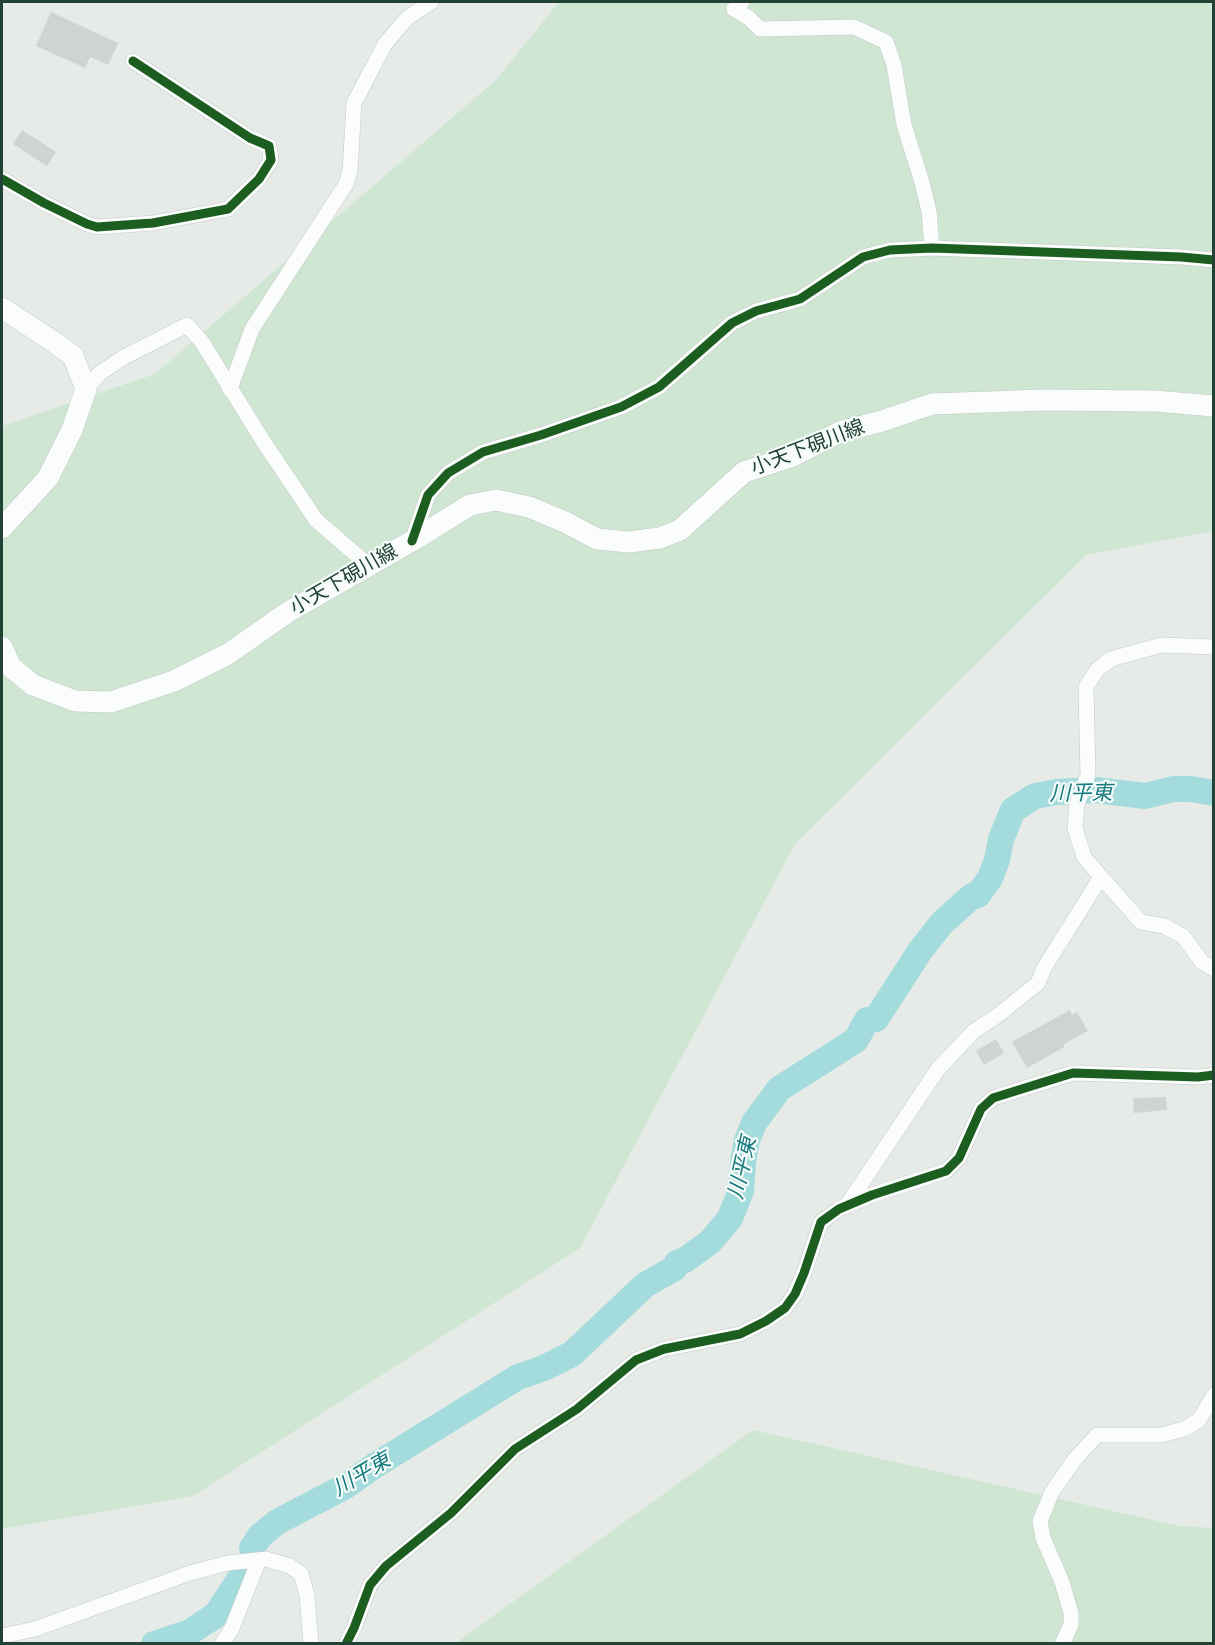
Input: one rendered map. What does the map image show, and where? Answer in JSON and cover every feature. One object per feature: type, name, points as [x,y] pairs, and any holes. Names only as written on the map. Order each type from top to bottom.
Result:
[{"type":"main road","points":[[2,308],[73,356],[86,389],[72,430],[48,478],[2,528]]},
{"type":"main road","name":"小天下硯川線","points":[[2,647],[11,667],[33,685],[75,701],[111,702],[174,681],[228,654],[288,612],[470,505],[496,500],[529,507],[597,538],[629,542],[660,538],[680,530],[744,472],[793,456],[840,432],[932,404],[1043,400],[1155,401],[1214,406]]},
{"type":"street","points":[[230,388],[252,329],[346,184],[350,171],[354,103],[385,44],[407,18],[431,2]]},
{"type":"street","points":[[742,2],[734,9],[749,18],[760,29],[854,27],[886,42],[894,65],[904,125],[929,211],[932,248]]},
{"type":"street","points":[[2,179],[44,203],[97,227],[153,223],[228,209],[259,179],[271,160],[269,146],[250,138],[133,61]]},
{"type":"street","points":[[412,541],[428,495],[448,473],[483,452],[621,407],[659,387],[732,323],[756,312],[800,299],[863,257],[890,250],[932,248],[1214,260]]},
{"type":"street","points":[[86,389],[100,373],[124,357],[187,325],[202,342],[316,520],[367,564],[359,570]]},
{"type":"street","points":[[1214,646],[1161,645],[1111,659],[1097,670],[1086,687],[1088,775],[1077,804],[1075,828],[1084,857],[1141,922],[1164,926],[1183,936],[1202,962],[1214,969]]},
{"type":"street","points":[[847,1205],[938,1069],[974,1031],[1038,983],[1044,968],[1101,877]]},
{"type":"street","points":[[346,1644],[370,1585],[386,1566],[451,1513],[514,1449],[577,1409],[636,1360],[664,1349],[740,1334],[766,1321],[784,1308],[795,1294],[821,1222],[847,1205],[946,1171],[959,1158],[981,1108],[993,1098],[1073,1073],[1198,1077],[1214,1075]]},
{"type":"street","points":[[1062,1644],[1071,1625],[1071,1614],[1062,1582],[1043,1538],[1040,1521],[1052,1492],[1075,1459],[1097,1435],[1161,1435],[1184,1429],[1199,1420],[1214,1395]]},
{"type":"street","points":[[2,1636],[34,1629],[190,1573],[228,1563],[266,1559],[290,1566],[301,1574],[307,1595],[311,1644]]},
{"type":"street","points":[[222,1644],[232,1628],[259,1560]]},
{"type":"green space","points":[[559,2],[1213,2],[1213,531],[1086,555],[795,844],[580,1248],[193,1496],[2,1529],[2,426],[155,374],[496,80]]},
{"type":"green space","points":[[753,1430],[1179,1526],[1213,1528],[1213,1643],[454,1644]]},
{"type":"building","points":[[51,12],[118,43],[108,65],[90,57],[85,68],[36,46]]},
{"type":"building","points":[[22,130],[56,152],[47,166],[13,144]]},
{"type":"building","points":[[1070,1010],[1072,1015],[1077,1012],[1088,1031],[1027,1068],[1012,1042]]},
{"type":"building","points":[[996,1039],[1004,1053],[984,1065],[976,1051]]},
{"type":"building","points":[[1166,1097],[1167,1110],[1134,1113],[1133,1098]]},
{"type":"waterway","name":"川平東","points":[[252,1548],[260,1536],[277,1522],[346,1486],[374,1466],[518,1377],[544,1368],[572,1354],[645,1285],[675,1268],[677,1263],[710,1242],[730,1218],[741,1191],[747,1140],[754,1123],[779,1089],[856,1040],[867,1020],[876,1019],[920,951],[942,923],[972,896],[978,895],[990,878],[997,860],[1001,839],[1013,810],[1035,796],[1057,792],[1096,790],[1145,796],[1173,789],[1191,789],[1214,793]]},
{"type":"waterway","name":"川平東","points":[[154,1644],[190,1632],[216,1615],[241,1577],[242,1570]]},
{"type":"cycle path","points":[[2,179],[44,203],[97,227],[153,223],[228,209],[259,179],[271,160],[269,146],[250,138],[133,61]]},
{"type":"cycle path","points":[[412,541],[428,495],[448,473],[483,452],[541,435],[621,407],[659,387],[732,323],[756,311],[800,299],[863,257],[890,250],[932,248],[1214,260]]},
{"type":"cycle path","points":[[346,1644],[370,1585],[386,1566],[451,1513],[515,1449],[577,1409],[636,1360],[664,1349],[740,1334],[785,1308],[795,1294],[804,1273],[821,1222],[839,1209],[872,1195],[946,1171],[959,1158],[981,1109],[993,1098],[1073,1073],[1198,1077],[1214,1075]]}]
